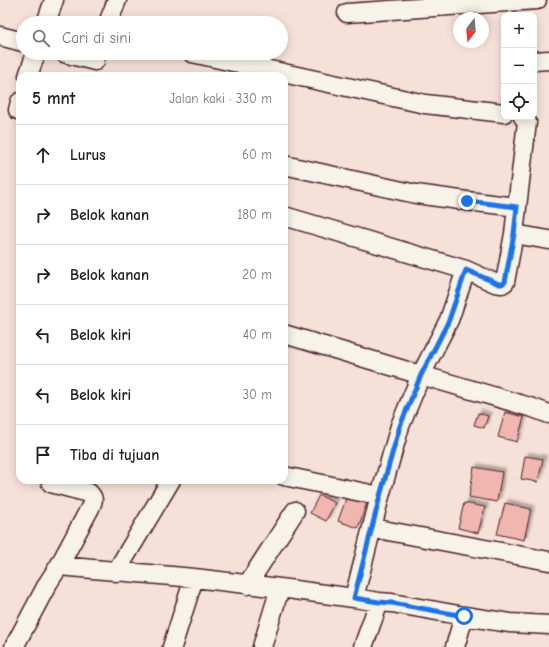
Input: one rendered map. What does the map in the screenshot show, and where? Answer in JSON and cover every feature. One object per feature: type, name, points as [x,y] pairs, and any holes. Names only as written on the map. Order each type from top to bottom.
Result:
[{"type":"street","points":[[48,16],[54,0]]},
{"type":"street","points":[[111,16],[117,0]]},
{"type":"street","points":[[347,13],[377,5],[537,0]]},
{"type":"street","points":[[0,36],[16,40]]},
{"type":"street","points":[[29,72],[34,60]]},
{"type":"street","points":[[84,60],[95,64]]},
{"type":"street","points":[[224,60],[279,72]]},
{"type":"street","points":[[537,61],[549,60]]},
{"type":"street","points":[[288,74],[425,104],[501,113]]},
{"type":"street","points":[[288,217],[466,270],[495,283],[502,284],[505,282],[514,234],[527,122],[525,120]]},
{"type":"street","points":[[288,166],[416,194],[517,207]]},
{"type":"street","points":[[514,234],[549,240]]},
{"type":"street","points":[[354,598],[380,496],[400,426],[421,375],[449,320],[466,270]]},
{"type":"street","points":[[288,335],[549,414]]},
{"type":"street","points":[[288,477],[380,496]]},
{"type":"street","points":[[14,647],[93,501],[92,496],[89,493],[55,484]]},
{"type":"street","points":[[116,572],[169,484]]},
{"type":"street","points":[[247,585],[295,511]]},
{"type":"street","points":[[372,528],[549,561]]},
{"type":"street","points":[[59,566],[194,578],[280,588],[392,603],[510,623],[549,625]]},
{"type":"street","points":[[172,647],[194,578]]},
{"type":"street","points":[[262,647],[280,588]]},
{"type":"street","points":[[363,647],[379,602]]},
{"type":"street","points":[[455,647],[464,616]]},
{"type":"building","points":[[505,412],[524,417],[517,442],[498,437]]},
{"type":"building","points":[[478,413],[488,416],[484,428],[474,425]]},
{"type":"building","points":[[525,456],[543,459],[538,482],[521,479]]},
{"type":"building","points":[[474,467],[502,472],[497,502],[469,497]]},
{"type":"building","points":[[348,493],[368,500],[358,528],[338,521]]},
{"type":"building","points":[[319,495],[335,503],[326,521],[310,513]]},
{"type":"building","points":[[464,503],[485,507],[478,533],[458,528]]},
{"type":"building","points":[[505,503],[531,509],[524,540],[497,534]]},
{"type":"route","points":[[464,616],[392,603],[354,598],[380,496],[400,426],[421,375],[449,320],[466,270],[495,283],[502,284],[505,282],[514,234],[517,207],[467,201]]}]
